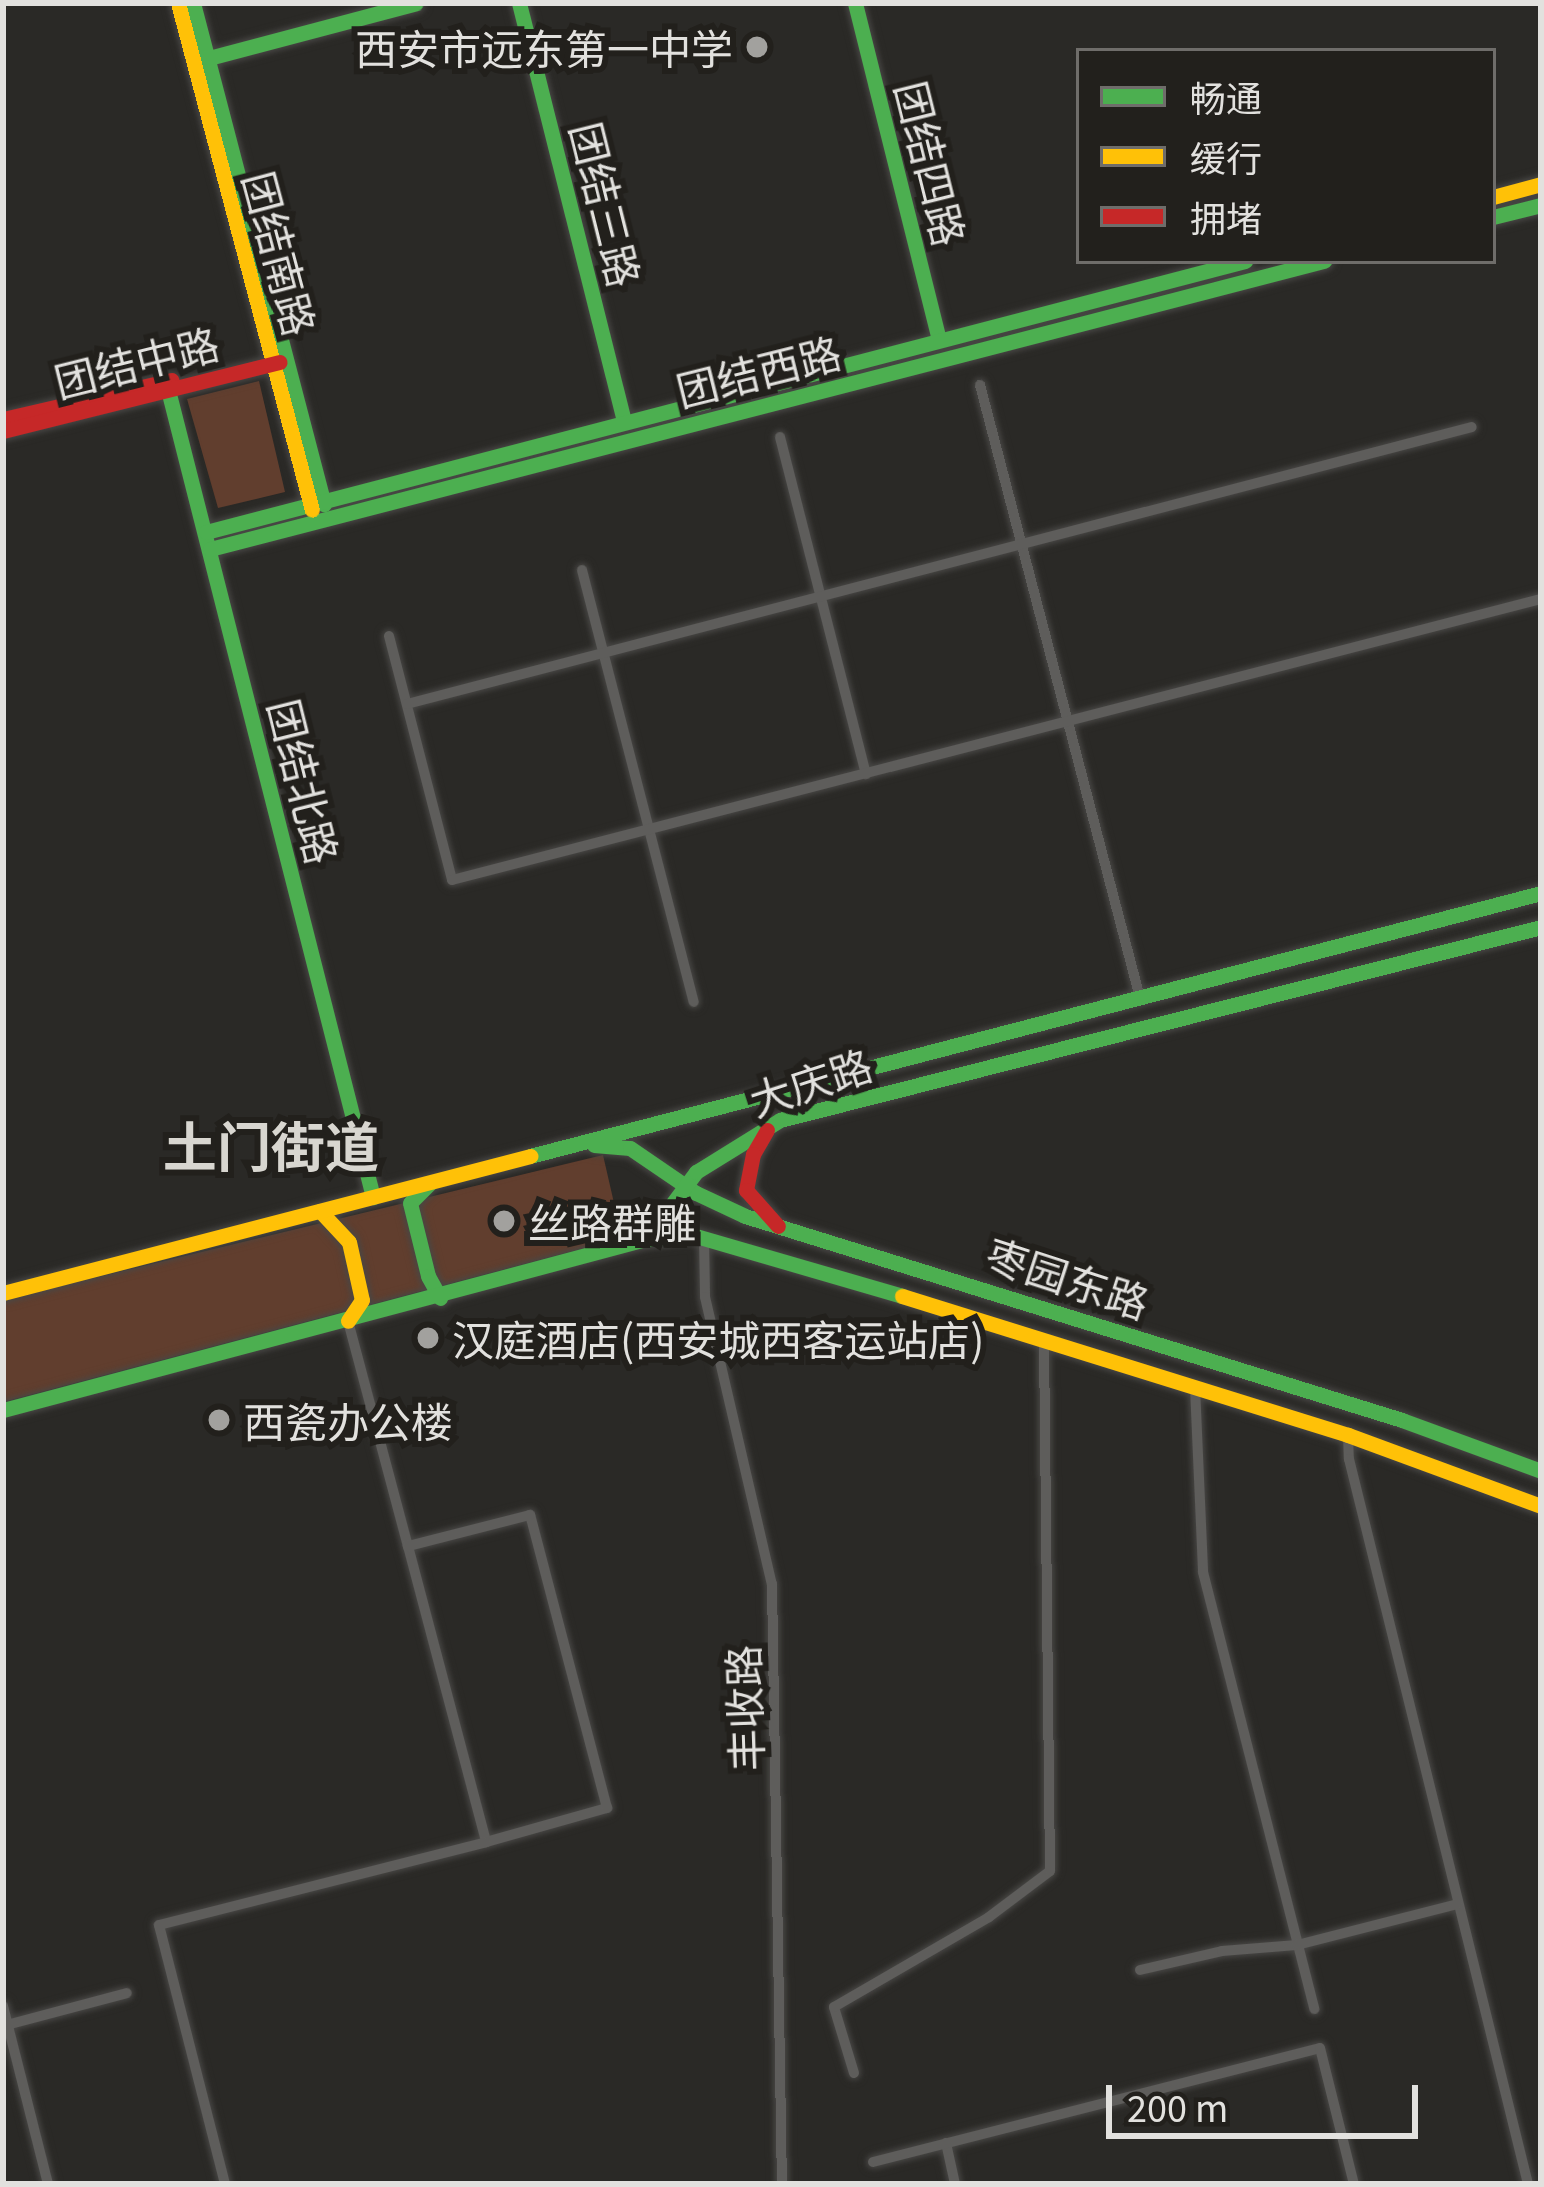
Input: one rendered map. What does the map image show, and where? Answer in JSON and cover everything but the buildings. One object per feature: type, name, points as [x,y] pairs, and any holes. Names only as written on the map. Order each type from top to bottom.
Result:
[{"type":"main road","name":"团结南路","points":[[178,3],[200,60],[319,511]]},
{"type":"main road","name":"团结南路","points":[[193,3],[200,60]]},
{"type":"main road","points":[[200,60],[416,3]]},
{"type":"main road","name":"团结三路","points":[[519,3],[624,422]]},
{"type":"main road","name":"团结四路","points":[[855,3],[939,340]]},
{"type":"main road","points":[[1496,196],[1541,184]]},
{"type":"main road","points":[[1496,217],[1541,205]]},
{"type":"main road","name":"团结西路","points":[[319,511],[624,422],[1233,264]]},
{"type":"main road","name":"团结西路","points":[[207,541],[1312,264]]},
{"type":"main road","name":"团结中路","points":[[3,431],[280,358]]},
{"type":"main road","name":"团结中路","points":[[3,418],[167,386]]},
{"type":"main road","name":"团结北路","points":[[167,386],[373,1197]]},
{"type":"main road","name":"大庆路","points":[[3,1293],[1541,893]]},
{"type":"main road","name":"大庆路","points":[[646,1239],[685,1185],[717,1155],[770,1124],[1541,927]]},
{"type":"main road","points":[[820,1081],[828,1108]]},
{"type":"main road","points":[[770,1124],[753,1154],[746,1190],[778,1226]]},
{"type":"main road","name":"枣园东路","points":[[581,1143],[630,1148],[685,1185],[778,1226],[1402,1420],[1541,1471]]},
{"type":"main road","points":[[430,1183],[410,1203],[428,1276],[440,1298]]},
{"type":"main road","points":[[320,1211],[349,1242],[362,1300],[348,1321]]},
{"type":"main road","name":"枣园东路","points":[[646,1239],[704,1237],[1348,1435],[1541,1507]]},
{"type":"main road","points":[[3,1410],[440,1298],[646,1239]]},
{"type":"street","points":[[980,385],[1140,998]]},
{"type":"street","points":[[407,704],[1472,427]]},
{"type":"street","points":[[780,437],[866,774]]},
{"type":"street","points":[[582,570],[694,1002]]},
{"type":"street","points":[[389,636],[452,880],[1541,599]]},
{"type":"street","name":"丰收路","points":[[704,1237],[705,1298],[772,1584],[782,2184]]},
{"type":"street","points":[[348,1321],[486,1842]]},
{"type":"street","points":[[854,2073],[834,2007],[989,1917],[1050,1871],[1044,1339]]},
{"type":"street","points":[[1195,1387],[1203,1572],[1314,2008]]},
{"type":"street","points":[[1348,1435],[1528,2184]]},
{"type":"street","points":[[225,2184],[159,1925],[607,1808],[530,1515],[408,1546]]},
{"type":"street","points":[[1140,1970],[1222,1952],[1298,1945],[1458,1904]]},
{"type":"street","points":[[5,2026],[128,1993]]},
{"type":"street","points":[[3,2006],[48,2184]]},
{"type":"street","points":[[873,2162],[1320,2048],[1354,2184]]},
{"type":"street","points":[[946,2143],[956,2184]]},
{"type":"shaded area","points":[[259,381],[285,492],[218,508],[187,399]]},
{"type":"shaded area","points":[[603,1155],[622,1238],[3,1402],[3,1300]]},
{"type":"traffic: fast","points":[[193,3],[324,504]]},
{"type":"traffic: fast","points":[[201,60],[416,3]]},
{"type":"traffic: fast","points":[[519,3],[624,422]]},
{"type":"traffic: fast","points":[[855,3],[939,340]]},
{"type":"traffic: fast","points":[[1496,216],[1541,205]]},
{"type":"traffic: fast","points":[[206,532],[1233,264]]},
{"type":"traffic: fast","points":[[210,549],[1312,264]]},
{"type":"traffic: fast","points":[[166,382],[373,1197]]},
{"type":"traffic: fast","points":[[530,1156],[1541,893]]},
{"type":"traffic: fast","points":[[646,1239],[696,1172],[780,1120],[1541,927]]},
{"type":"traffic: fast","points":[[594,1145],[630,1148],[696,1193],[745,1216],[1402,1420],[1541,1471]]},
{"type":"traffic: fast","points":[[430,1183],[410,1203],[428,1276],[440,1298]]},
{"type":"traffic: fast","points":[[3,1410],[646,1239],[689,1234],[902,1296]]},
{"type":"traffic: slow","points":[[178,3],[312,510]]},
{"type":"traffic: slow","points":[[1496,196],[1541,184]]},
{"type":"traffic: slow","points":[[3,1293],[530,1156]]},
{"type":"traffic: slow","points":[[320,1211],[349,1242],[362,1300],[348,1321]]},
{"type":"traffic: slow","points":[[902,1296],[1348,1435],[1541,1506]]},
{"type":"traffic: jam","points":[[3,431],[280,362]]},
{"type":"traffic: jam","points":[[3,419],[172,380]]},
{"type":"traffic: jam","points":[[767,1130],[753,1154],[746,1190],[778,1226]]},
{"type":"place","name":"西安市远东第一中学","points":[[757,47]]},
{"type":"place","name":"丝路群雕","points":[[504,1221]]},
{"type":"place","name":"汉庭酒店(西安城西客运站店)","points":[[428,1338]]},
{"type":"place","name":"西瓷办公楼","points":[[219,1420]]},
{"type":"district","name":"土门街道","points":[[271,1144]]}]
